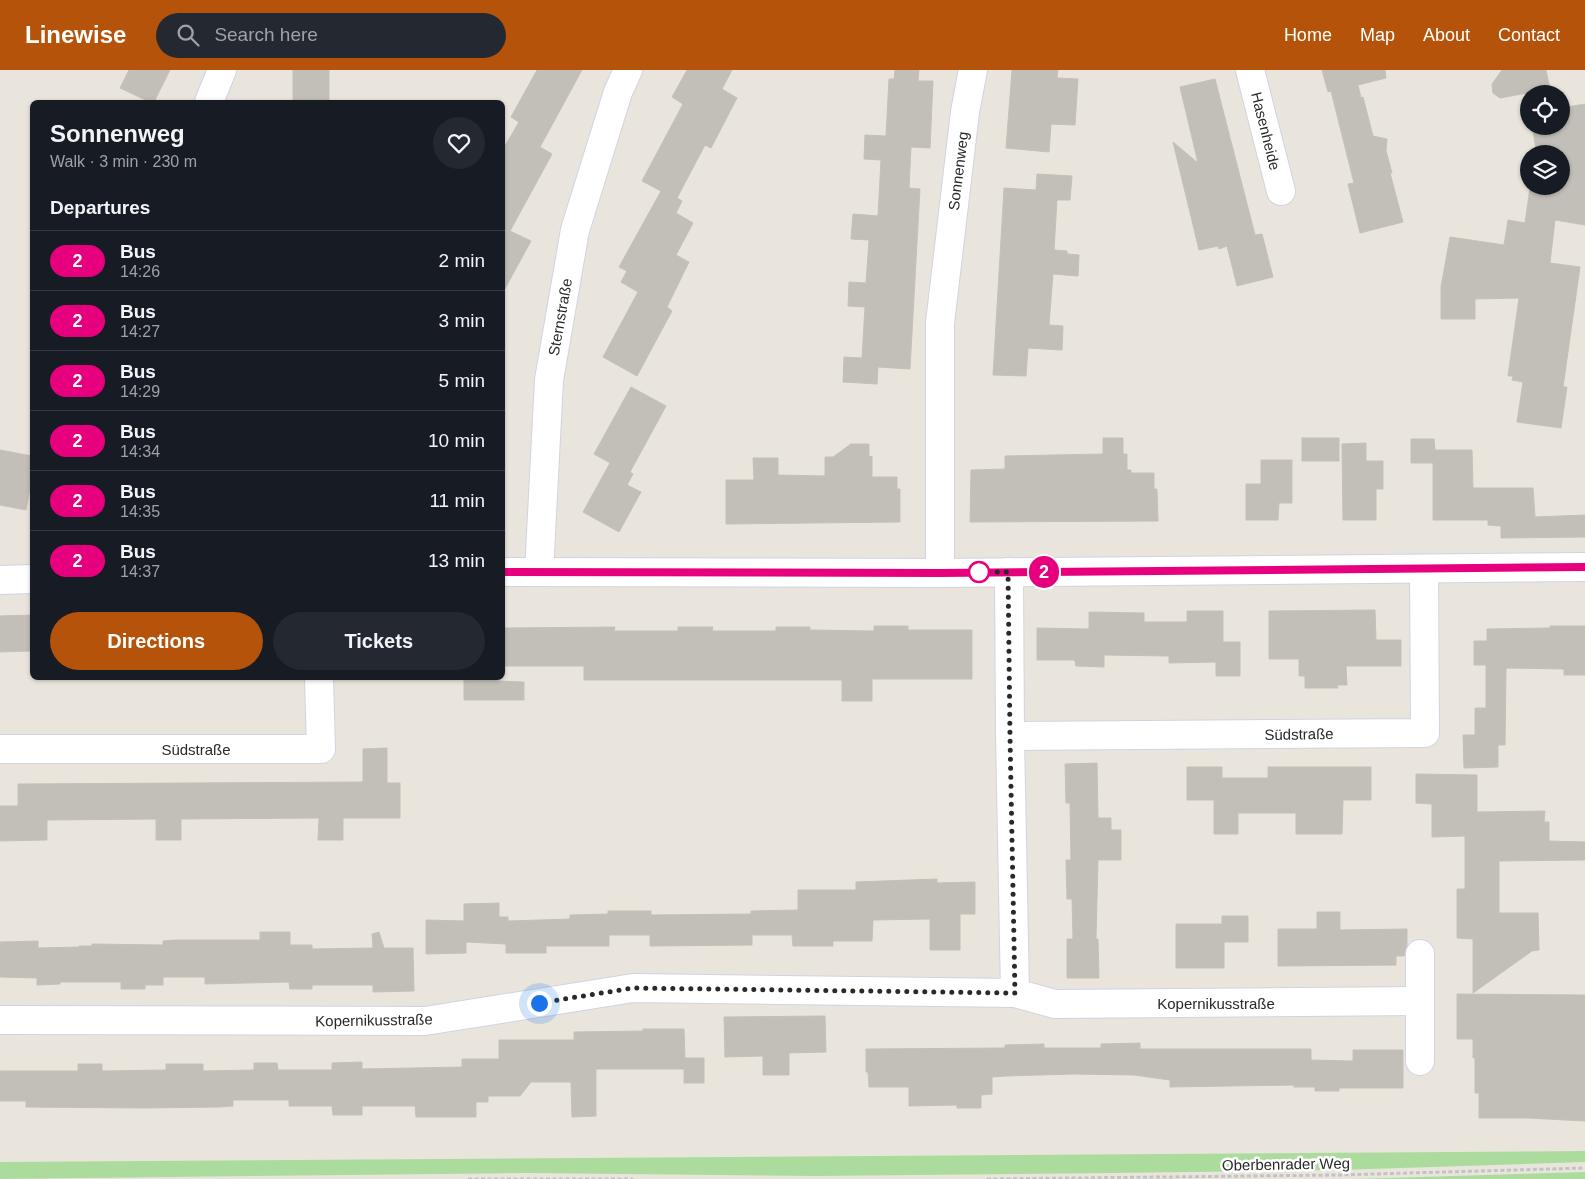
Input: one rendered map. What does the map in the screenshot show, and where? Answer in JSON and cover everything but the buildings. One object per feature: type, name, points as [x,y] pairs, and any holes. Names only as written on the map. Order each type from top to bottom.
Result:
[{"type":"street","points":[[210,100],[222,70]]},
{"type":"street","name":"Sternstraße","points":[[539,572],[549,380],[575,230],[618,92],[628,70]]},
{"type":"street","name":"Sonnenweg","points":[[940,573],[940,323],[965,112],[973,70]]},
{"type":"street","name":"Hasenheide","points":[[1250,70],[1281,191]]},
{"type":"street","points":[[505,572],[940,573],[1585,567]]},
{"type":"street","name":"Südstraße","points":[[1010,736],[1425,733],[1424,569]]},
{"type":"street","points":[[1008,572],[1015,993]]},
{"type":"street","points":[[0,580],[30,580]]},
{"type":"street","name":"Südstraße","points":[[0,750],[321,749],[319,680]]},
{"type":"street","points":[[1420,954],[1420,1061]]},
{"type":"street","name":"Kopernikusstraße","points":[[0,1020],[425,1021],[633,988],[1015,993],[1055,1004],[1420,1001]]},
{"type":"path","name":"Oberbenrader Weg","points":[[987,1179],[1328,1175],[1585,1168]]},
{"type":"path","points":[[468,1179],[633,1179]]},
{"type":"green space","points":[[1585,1151],[1585,1162],[1339,1170],[817,1176],[526,1173],[0,1179],[0,1162]]},
{"type":"green space","points":[[1585,1172],[1585,1179],[1355,1179]]},
{"type":"bus line","name":"2","points":[[505,572],[940,573],[1585,567]]},
{"type":"route","points":[[539,1003],[633,988],[1015,993],[1008,572],[979,572]]}]
